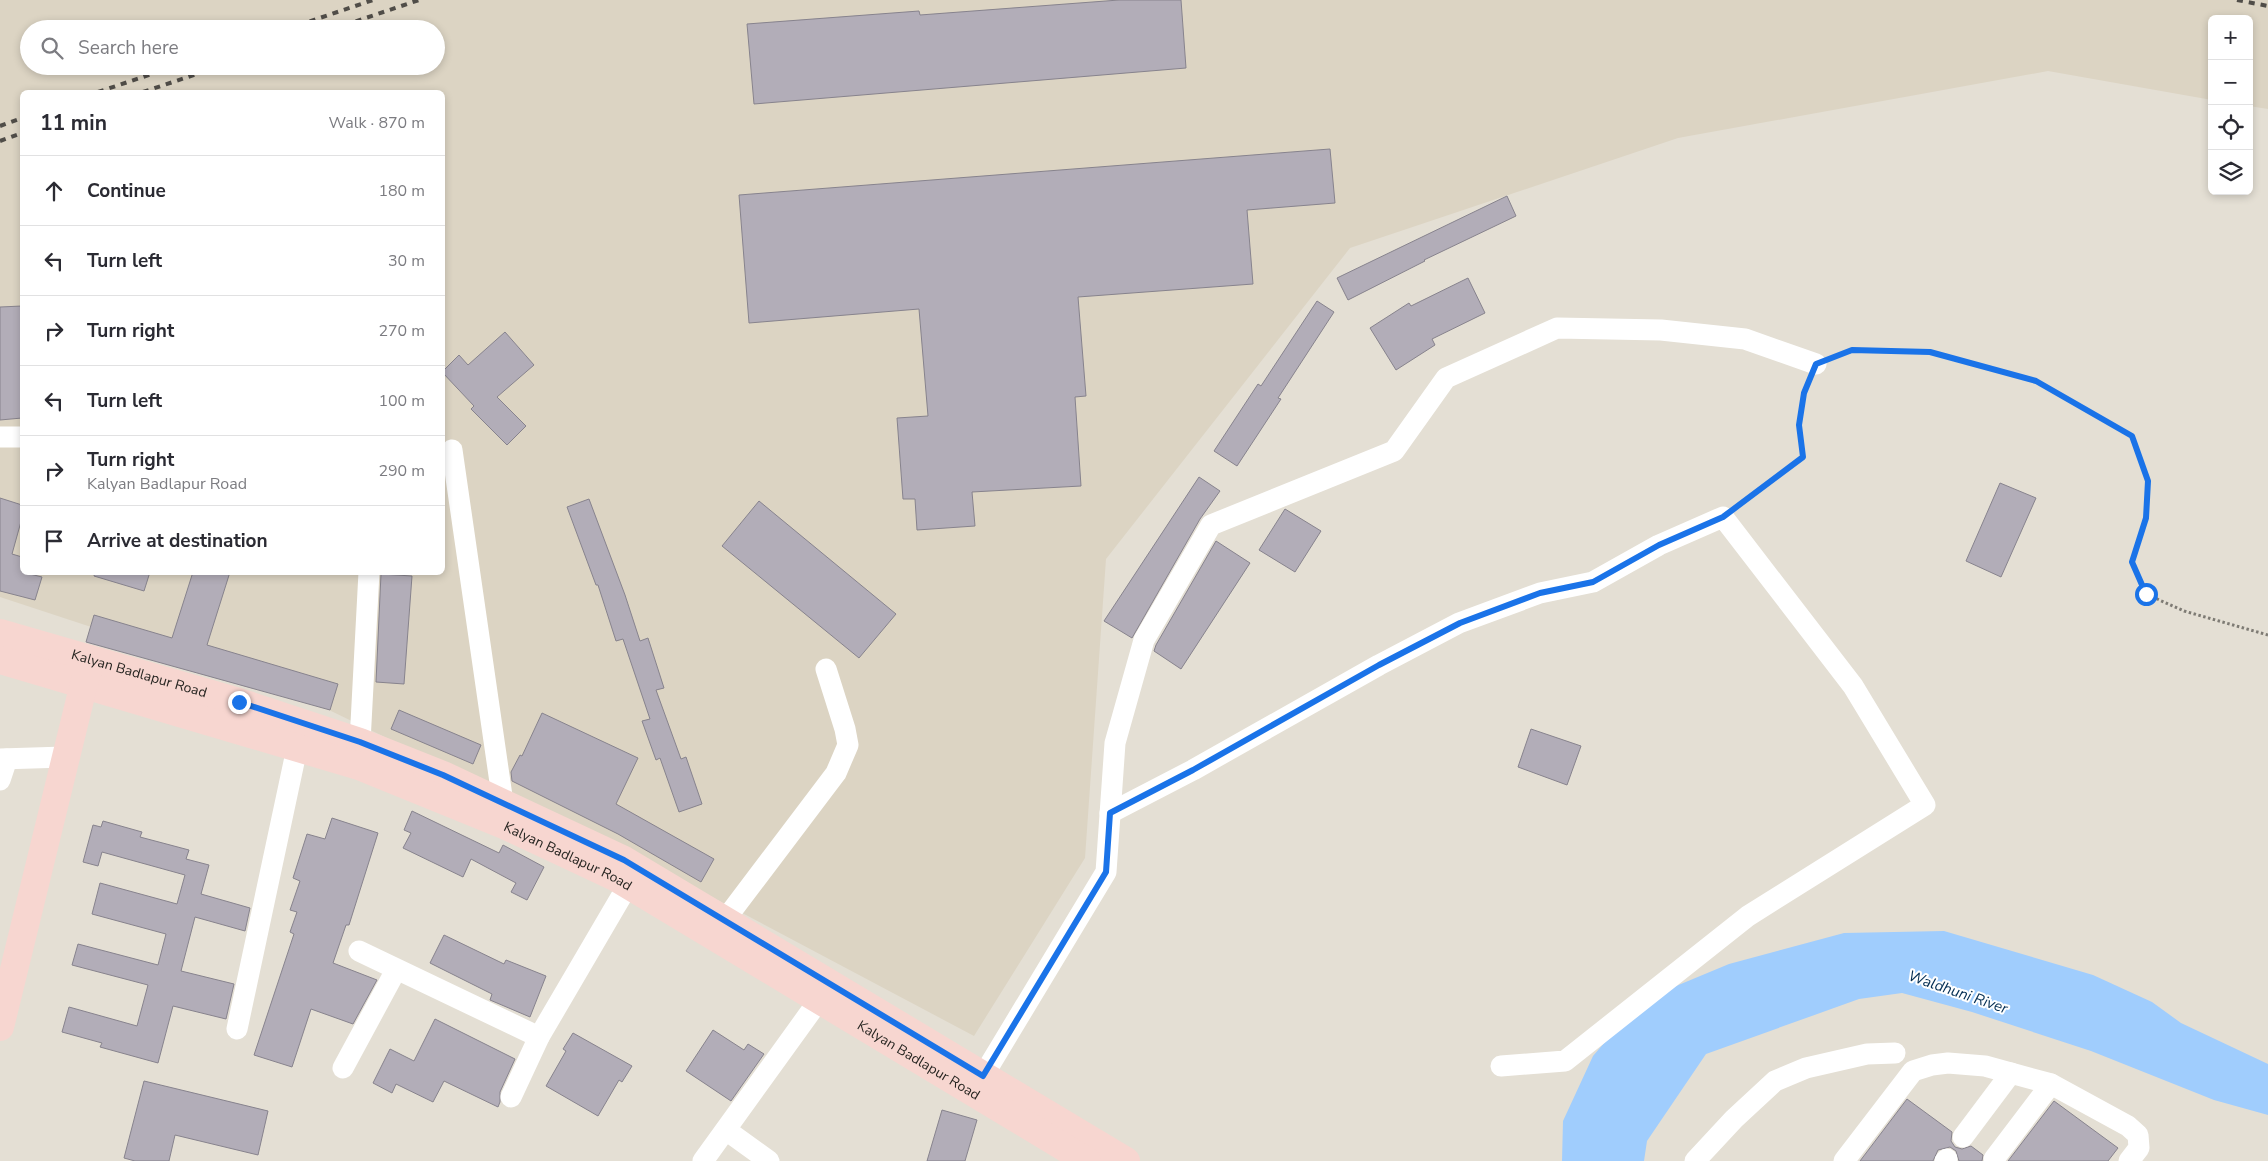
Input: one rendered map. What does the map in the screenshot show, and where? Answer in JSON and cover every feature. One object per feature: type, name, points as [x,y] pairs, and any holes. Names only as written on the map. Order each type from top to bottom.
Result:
[{"type":"main road","name":"Kalyan Badlapur Road","points":[[0,633],[239,702],[360,742],[443,775],[624,860],[718,928],[825,993],[1087,1161]]},
{"type":"main road","points":[[0,1027],[90,658]]},
{"type":"main road","name":"Kalyan Badlapur Road","points":[[0,660],[358,766],[504,825],[718,928]]},
{"type":"main road","name":"Kalyan Badlapur Road","points":[[825,993],[983,1076],[1126,1161]]},
{"type":"street","points":[[983,1076],[1106,872],[1115,743],[1144,640],[1211,525],[1394,451],[1446,378],[1557,328],[1661,330],[1746,339],[1816,364]]},
{"type":"street","points":[[0,437],[20,437]]},
{"type":"street","points":[[452,450],[503,803]]},
{"type":"street","points":[[1110,813],[1193,770],[1379,665],[1460,623],[1540,593],[1593,582],[1659,545],[1723,517],[1854,686],[1925,805],[1748,916],[1565,1060],[1501,1066]]},
{"type":"street","points":[[360,742],[369,575]]},
{"type":"street","points":[[718,928],[836,773],[848,745],[845,729],[826,669]]},
{"type":"street","points":[[236,1029],[296,748]]},
{"type":"street","points":[[0,780],[3,759],[65,757]]},
{"type":"street","points":[[511,1097],[539,1037],[628,886]]},
{"type":"street","points":[[359,951],[539,1037]]},
{"type":"street","points":[[344,1068],[396,970]]},
{"type":"street","points":[[704,1161],[825,993]]},
{"type":"street","points":[[1694,1161],[1734,1119],[1775,1081],[1806,1068],[1867,1054],[1895,1052]]},
{"type":"street","points":[[1844,1161],[1914,1071],[1932,1065],[1948,1063],[1985,1066],[2051,1084],[2128,1126],[2138,1135],[2139,1148],[2129,1161]]},
{"type":"street","points":[[1963,1137],[2011,1073]]},
{"type":"street","points":[[1994,1159],[2051,1084]]},
{"type":"street","points":[[726,1130],[769,1161]]},
{"type":"path","points":[[1723,517],[1803,457],[1799,425],[1804,393],[1816,364],[1852,350],[1930,352],[2036,381],[2132,436],[2148,481],[2146,518],[2132,562],[2146,594],[2184,611],[2268,635]]},
{"type":"shaded area","points":[[0,0],[2268,0],[2268,109],[2253,107],[2253,15],[2208,15],[2208,99],[2048,71],[1678,138],[1350,248],[1106,559],[1085,858],[974,1036],[678,879],[298,695],[0,597]]},
{"type":"water","name":"Waldhuni River","points":[[1944,931],[2093,975],[2152,1002],[2181,1023],[2268,1064],[2268,1115],[2214,1100],[2091,1051],[1972,1012],[1902,993],[1859,999],[1706,1054],[1647,1141],[1644,1161],[1562,1161],[1563,1121],[1593,1056],[1640,1001],[1729,964],[1844,933]]},
{"type":"building","points":[[1119,0],[1181,0],[1186,68],[754,104],[747,24],[919,11],[920,15]]},
{"type":"building","points":[[1330,149],[1335,203],[1247,210],[1253,284],[1078,297],[1086,396],[1075,397],[1081,486],[972,492],[975,526],[917,530],[915,499],[903,499],[897,418],[928,416],[919,309],[749,323],[739,195]]},
{"type":"building","points":[[1507,196],[1516,216],[1424,260],[1348,300],[1337,278]]},
{"type":"building","points":[[1468,278],[1485,313],[1432,339],[1435,345],[1396,370],[1370,328],[1409,303],[1411,306]]},
{"type":"building","points":[[1317,301],[1334,312],[1278,398],[1281,399],[1237,466],[1214,451],[1258,384],[1261,386]]},
{"type":"building","points":[[20,306],[20,418],[0,420],[0,307]]},
{"type":"building","points":[[505,332],[534,365],[497,397],[526,426],[507,445],[471,409],[474,406],[445,375],[445,369],[459,355],[468,365]]},
{"type":"building","points":[[1199,477],[1220,491],[1200,519],[1132,638],[1104,621]]},
{"type":"building","points":[[2000,483],[2036,498],[2001,577],[1966,561]]},
{"type":"building","points":[[0,498],[20,504],[20,525],[12,554],[20,556],[20,575],[42,577],[35,600],[0,591]]},
{"type":"building","points":[[589,499],[640,641],[648,638],[664,688],[656,690],[681,759],[686,757],[702,804],[679,812],[660,758],[656,760],[642,721],[650,719],[623,639],[616,641],[598,585],[596,585],[567,507]]},
{"type":"building","points":[[759,501],[896,614],[859,658],[722,546]]},
{"type":"building","points":[[1285,509],[1321,531],[1295,572],[1259,550]]},
{"type":"building","points":[[1216,541],[1250,563],[1181,669],[1154,651]]},
{"type":"building","points":[[94,575],[149,575],[144,591]]},
{"type":"building","points":[[192,575],[229,575],[207,645],[338,684],[330,710],[86,642],[94,615],[172,638]]},
{"type":"building","points":[[381,575],[412,576],[404,684],[376,682]]},
{"type":"building","points":[[399,710],[481,745],[473,764],[391,729]]},
{"type":"building","points":[[542,713],[638,758],[616,804],[714,859],[701,882],[618,834],[512,781],[511,772],[520,755],[522,756]]},
{"type":"building","points":[[1531,729],[1581,746],[1567,785],[1518,767]]},
{"type":"building","points":[[412,811],[499,853],[503,845],[544,867],[527,900],[511,892],[516,883],[471,859],[463,877],[403,848],[411,833],[404,830]]},
{"type":"building","points":[[332,818],[378,833],[349,925],[346,925],[333,963],[377,980],[353,1024],[311,1009],[292,1067],[254,1055],[294,934],[290,932],[297,912],[290,910],[300,881],[293,878],[307,834],[325,839]]},
{"type":"building","points":[[103,821],[142,832],[140,837],[189,850],[186,859],[209,865],[201,894],[250,908],[245,931],[195,917],[181,971],[234,984],[226,1019],[173,1006],[158,1063],[100,1047],[102,1043],[62,1032],[69,1007],[137,1026],[148,985],[72,965],[78,944],[158,965],[166,934],[92,914],[100,883],[177,904],[185,875],[102,852],[98,866],[83,862],[93,825],[101,827]]},
{"type":"building","points":[[444,935],[504,964],[506,960],[546,976],[530,1017],[490,1000],[492,994],[430,963]]},
{"type":"building","points":[[435,1019],[515,1059],[500,1092],[498,1107],[444,1081],[433,1102],[396,1084],[392,1093],[373,1083],[390,1049],[414,1061]]},
{"type":"building","points":[[713,1030],[744,1050],[748,1044],[764,1054],[731,1101],[686,1071]]},
{"type":"building","points":[[573,1033],[632,1066],[622,1082],[619,1080],[598,1116],[546,1086],[566,1051],[563,1049]]},
{"type":"building","points":[[144,1081],[268,1111],[258,1155],[175,1135],[169,1161],[135,1161],[124,1158]]},
{"type":"building","points":[[1907,1099],[1952,1132],[1951,1141],[1955,1147],[1962,1149],[1971,1146],[1983,1155],[1982,1161],[1959,1161],[1956,1151],[1950,1147],[1938,1150],[1933,1161],[1860,1161]]},
{"type":"building","points":[[2054,1101],[2118,1148],[2108,1161],[2008,1161]]},
{"type":"building","points":[[942,1110],[977,1120],[965,1161],[927,1161]]},
{"type":"railway","points":[[314,20],[373,0]]},
{"type":"railway","points":[[360,20],[419,0]]},
{"type":"railway","points":[[2237,0],[2268,6]]},
{"type":"railway","points":[[104,90],[149,75]]},
{"type":"railway","points":[[149,90],[194,75]]},
{"type":"railway","points":[[0,126],[20,119]]},
{"type":"railway","points":[[0,141],[20,134]]},
{"type":"route","points":[[239,702],[360,742],[443,775],[624,860],[983,1076],[1106,872],[1110,813],[1193,770],[1379,665],[1460,623],[1540,593],[1593,582],[1659,545],[1723,517],[1803,457],[1799,425],[1804,393],[1816,364],[1852,350],[1930,352],[2036,381],[2132,436],[2148,481],[2146,518],[2132,562],[2146,594]]}]
